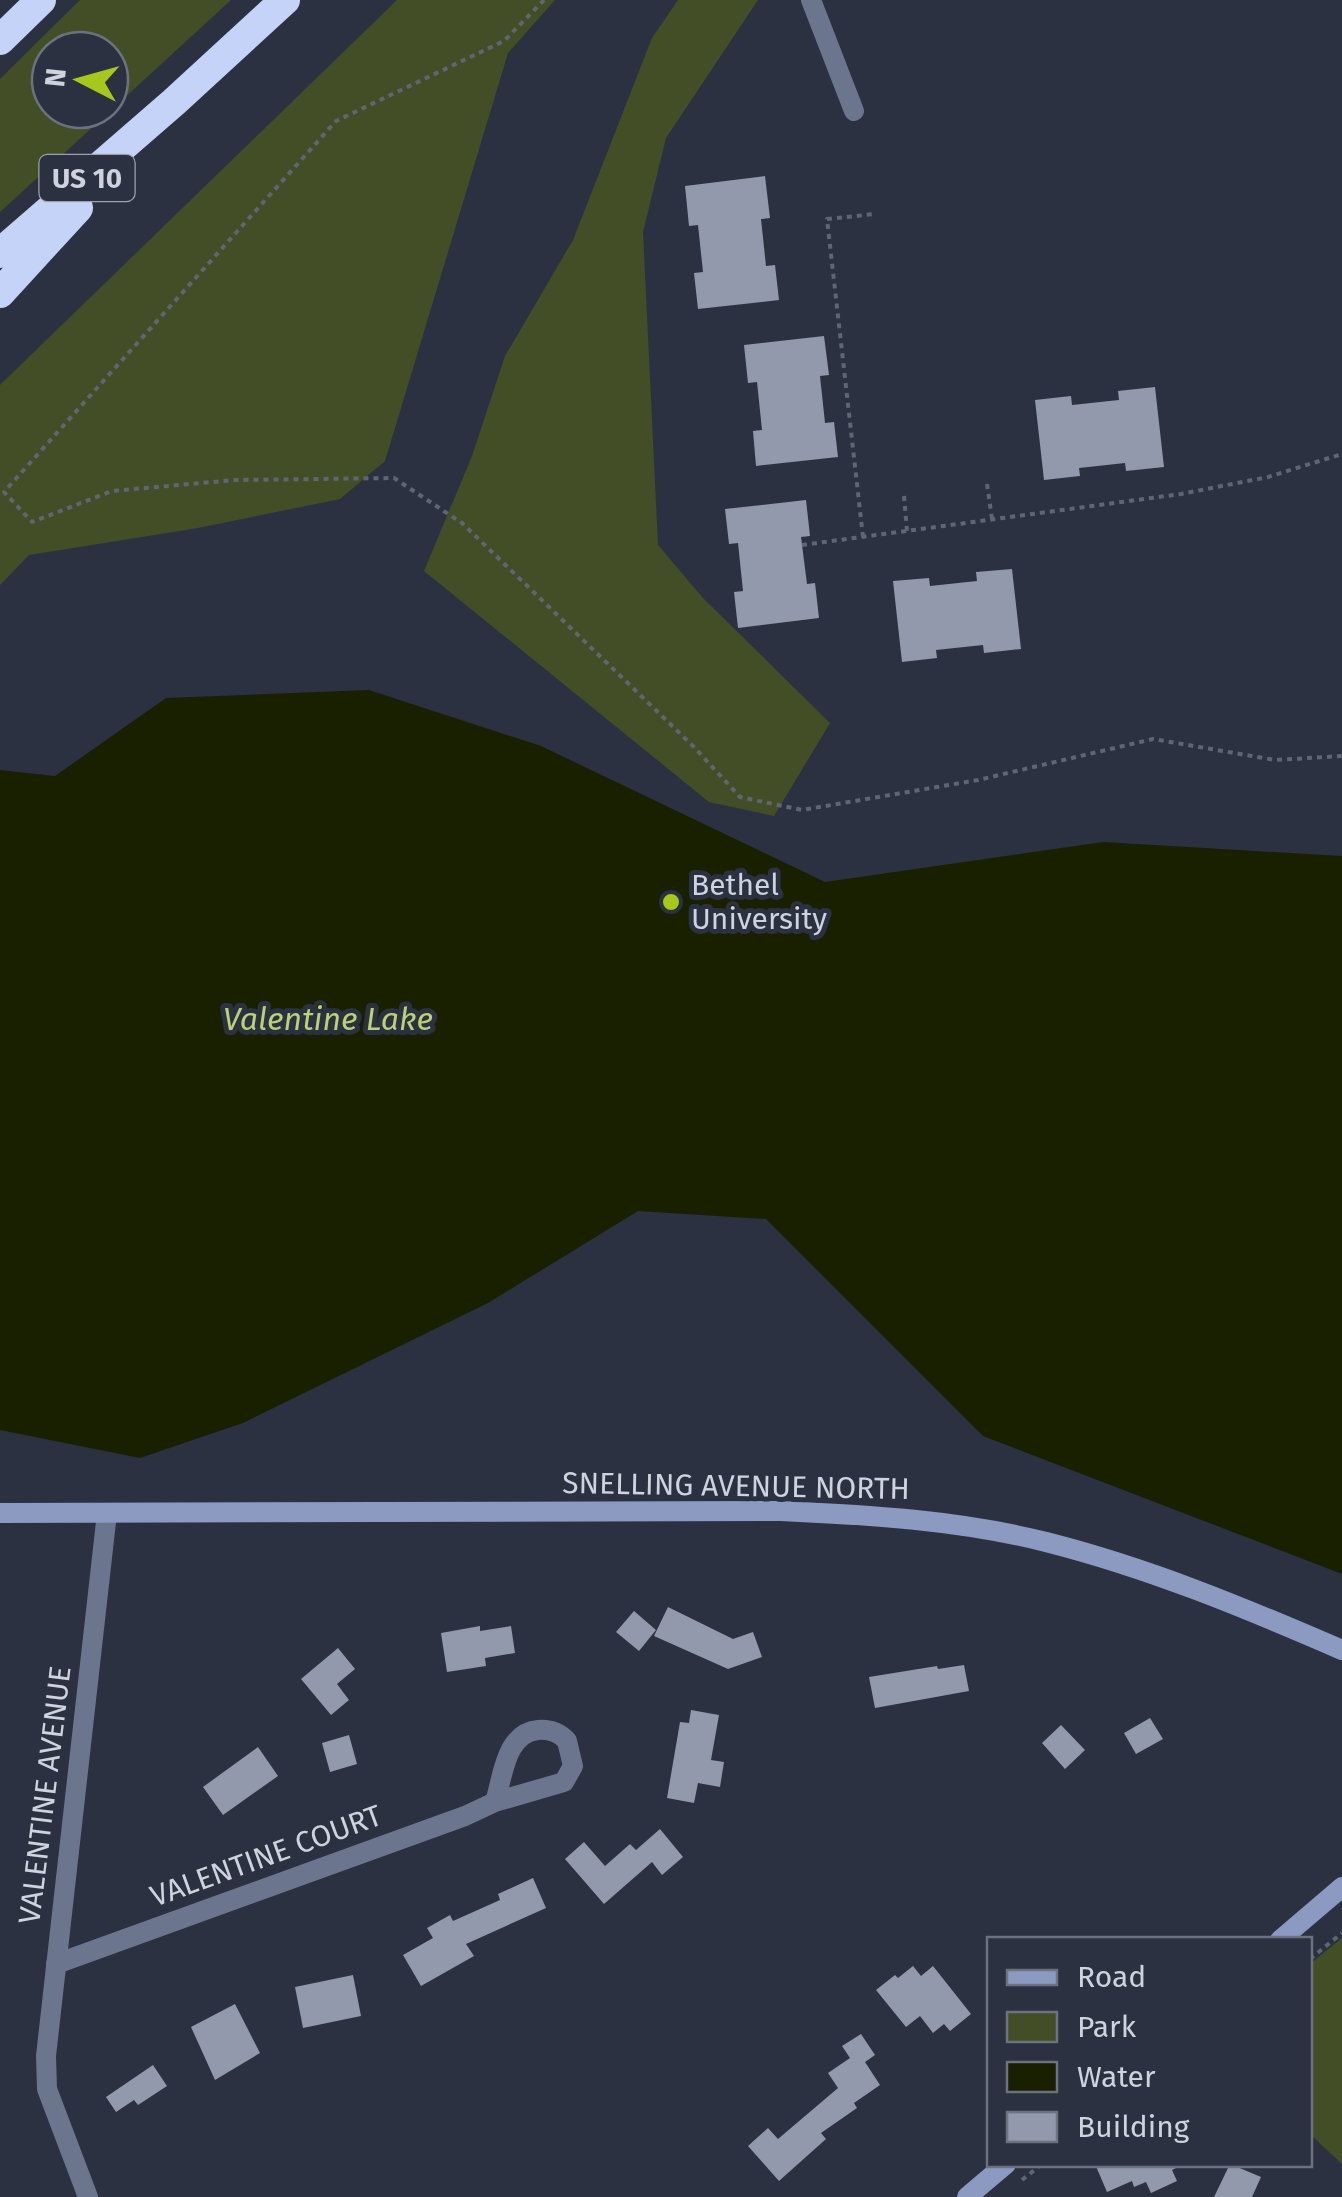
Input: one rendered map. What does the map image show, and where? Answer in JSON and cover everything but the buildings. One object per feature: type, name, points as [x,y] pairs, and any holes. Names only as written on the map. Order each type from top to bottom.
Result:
[{"type":"highway","points":[[0,40],[41,0]]},
{"type":"highway","name":"US 10","points":[[0,253],[285,0]]},
{"type":"highway","points":[[0,292],[174,102]]},
{"type":"street","points":[[811,0],[854,110]]},
{"type":"street","name":"SNELLING AVENUE NORTH","points":[[0,1513],[780,1511],[893,1517],[1044,1542],[1118,1562],[1197,1588],[1342,1650]]},
{"type":"street","name":"VALENTINE AVENUE","points":[[88,2197],[47,2089],[46,2056],[107,1513]]},
{"type":"street","name":"VALENTINE COURT","points":[[56,1964],[496,1802]]},
{"type":"street","points":[[1283,1937],[1342,1886]]},
{"type":"street","points":[[967,2197],[1002,2167]]},
{"type":"path","points":[[544,0],[504,41],[336,121],[4,492],[32,522],[112,491],[236,480],[394,478],[462,524],[740,796],[802,810],[978,780],[1153,739],[1275,760],[1342,756]]},
{"type":"path","points":[[863,537],[827,219],[875,214]]},
{"type":"path","points":[[802,545],[1180,494],[1268,477],[1342,454]]},
{"type":"path","points":[[988,484],[992,520]]},
{"type":"path","points":[[904,496],[907,531]]},
{"type":"path","points":[[1312,1957],[1342,1933]]},
{"type":"green space","points":[[80,0],[231,0],[130,93],[130,30],[50,30]]},
{"type":"green space","points":[[397,0],[555,0],[508,53],[385,461],[340,499],[198,528],[29,555],[0,585],[0,385]]},
{"type":"green space","points":[[678,0],[758,0],[666,138],[643,232],[658,545],[703,598],[830,723],[774,816],[709,802],[424,571],[472,456],[505,356],[573,240],[652,38]]},
{"type":"green space","points":[[30,49],[30,130],[89,130],[0,212],[0,79]]},
{"type":"green space","points":[[1342,1938],[1342,2164],[1312,2136],[1312,1962]]},
{"type":"water","name":"Valentine Lake","points":[[369,690],[541,746],[825,882],[1103,842],[1342,856],[1342,1574],[983,1436],[766,1219],[638,1211],[488,1303],[243,1423],[140,1458],[0,1430],[0,770],[55,776],[166,698]]},
{"type":"place","name":"Bethel University","points":[[671,902]]}]
